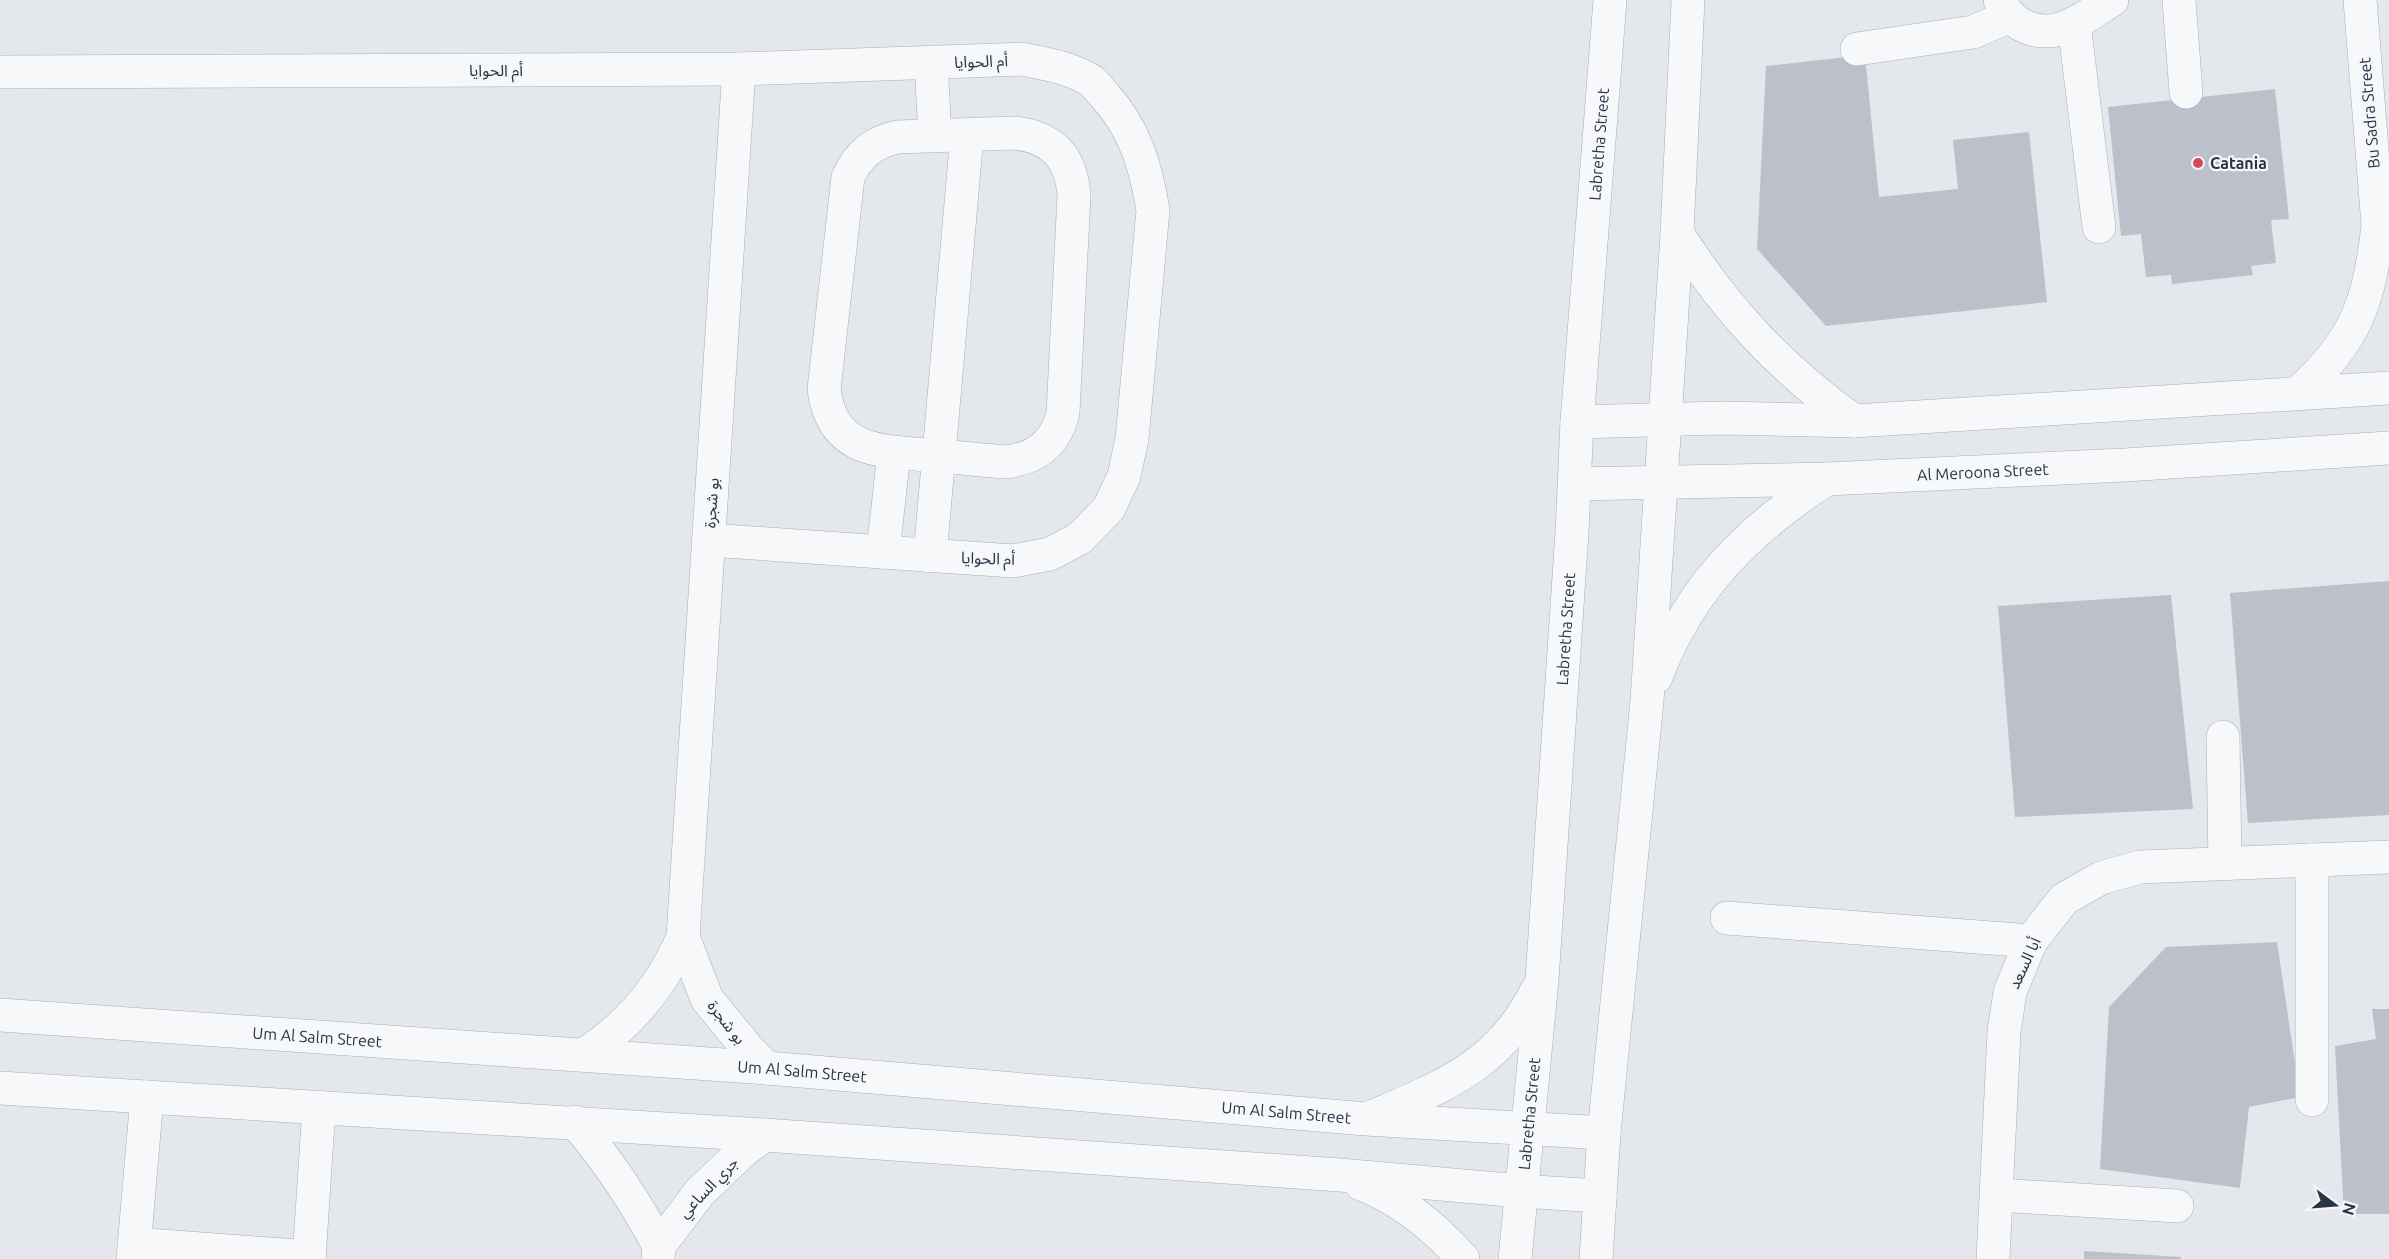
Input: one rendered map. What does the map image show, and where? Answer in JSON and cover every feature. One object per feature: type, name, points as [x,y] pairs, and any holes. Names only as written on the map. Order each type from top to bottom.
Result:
[{"type":"street","name":"Labretha Street","points":[[1515,1259],[1542,980],[1575,484],[1577,422],[1610,0]]},
{"type":"street","points":[[1596,1259],[1604,1133],[1647,701],[1677,233],[1688,0]]},
{"type":"street","points":[[1857,49],[1972,32],[2005,8],[2020,24],[2044,32],[2057,30],[2074,24],[2112,0]]},
{"type":"street","points":[[2179,0],[2186,92]]},
{"type":"street","name":"Bu Sadra Street","points":[[2299,392],[2322,371],[2342,346],[2358,319],[2375,259],[2384,237],[2360,0]]},
{"type":"street","points":[[2074,24],[2099,227]]},
{"type":"street","name":"أم الحوايا","points":[[0,72],[739,69],[1022,59],[1061,68],[1092,82],[1119,110],[1135,138],[1147,175],[1154,210],[1132,439],[1124,476],[1109,508],[1080,538],[1050,554],[1013,561],[709,540]]},
{"type":"street","points":[[930,556],[940,456],[951,136],[932,62]]},
{"type":"street","name":"بو شجرة","points":[[584,1055],[618,1031],[633,1017],[661,981],[683,937],[739,69]]},
{"type":"street","points":[[1029,134],[1045,141],[1062,157],[1073,179],[1063,413],[1060,427],[1044,448],[1020,460],[1006,462],[894,453],[862,446],[846,437],[834,424],[826,408],[824,389],[848,177],[855,162],[866,150],[880,141],[951,136],[1029,134]]},
{"type":"street","points":[[1677,233],[1727,306],[1757,339],[1803,383],[1854,421]]},
{"type":"street","points":[[1577,422],[1722,418],[1854,421],[2389,388]]},
{"type":"street","name":"Al Meroona Street","points":[[1575,484],[1827,479],[2125,465],[2389,448]]},
{"type":"street","points":[[883,552],[894,453]]},
{"type":"street","points":[[1647,701],[1666,652],[1703,589],[1759,527],[1792,501],[1827,479]]},
{"type":"street","points":[[2223,737],[2225,864]]},
{"type":"street","name":"أبا السعد","points":[[1993,1259],[2004,1032],[2010,992],[2031,941],[2064,899],[2101,878],[2140,867],[2389,857]]},
{"type":"street","points":[[2312,860],[2312,1100]]},
{"type":"street","points":[[1727,918],[2031,941]]},
{"type":"street","name":"بو شجرة","points":[[683,937],[707,999],[767,1068]]},
{"type":"street","points":[[1366,1119],[1443,1087],[1476,1066],[1511,1031],[1528,1007],[1542,980]]},
{"type":"street","name":"Um Al Salm Street","points":[[0,1015],[767,1068],[1366,1119],[1604,1133]]},
{"type":"street","points":[[0,1088],[575,1122],[1340,1175],[1600,1196]]},
{"type":"street","points":[[147,1097],[133,1252],[310,1258],[319,1107]]},
{"type":"street","name":"جري الساعي","points":[[575,1122],[612,1168],[645,1218],[658,1252]]},
{"type":"street","name":"جري الساعي","points":[[658,1252],[700,1192],[742,1152],[764,1135]]},
{"type":"street","points":[[1340,1175],[1377,1190],[1413,1211],[1444,1237],[1463,1259]]},
{"type":"street","points":[[1997,1195],[2177,1206]]},
{"type":"building","points":[[1865,55],[1879,197],[1958,189],[1953,140],[2029,132],[2047,302],[1826,326],[1757,249],[1766,66]]},
{"type":"building","name":"Catania","points":[[2275,89],[2289,219],[2271,220],[2276,263],[2251,266],[2253,275],[2172,284],[2171,275],[2146,277],[2141,234],[2121,236],[2108,107]]},
{"type":"building","points":[[2389,581],[2389,815],[2248,823],[2230,593]]},
{"type":"building","points":[[2171,595],[2193,809],[2015,817],[1998,606]]},
{"type":"building","points":[[2277,942],[2300,1097],[2249,1107],[2240,1188],[2100,1169],[2109,1007],[2166,947]]},
{"type":"building","points":[[2372,1009],[2389,1009],[2389,1214],[2344,1214],[2335,1046],[2376,1039]]},
{"type":"building","points":[[2084,1251],[2181,1257],[2181,1259],[2084,1259]]},
{"type":"place","name":"Catania","points":[[2198,163]]}]
